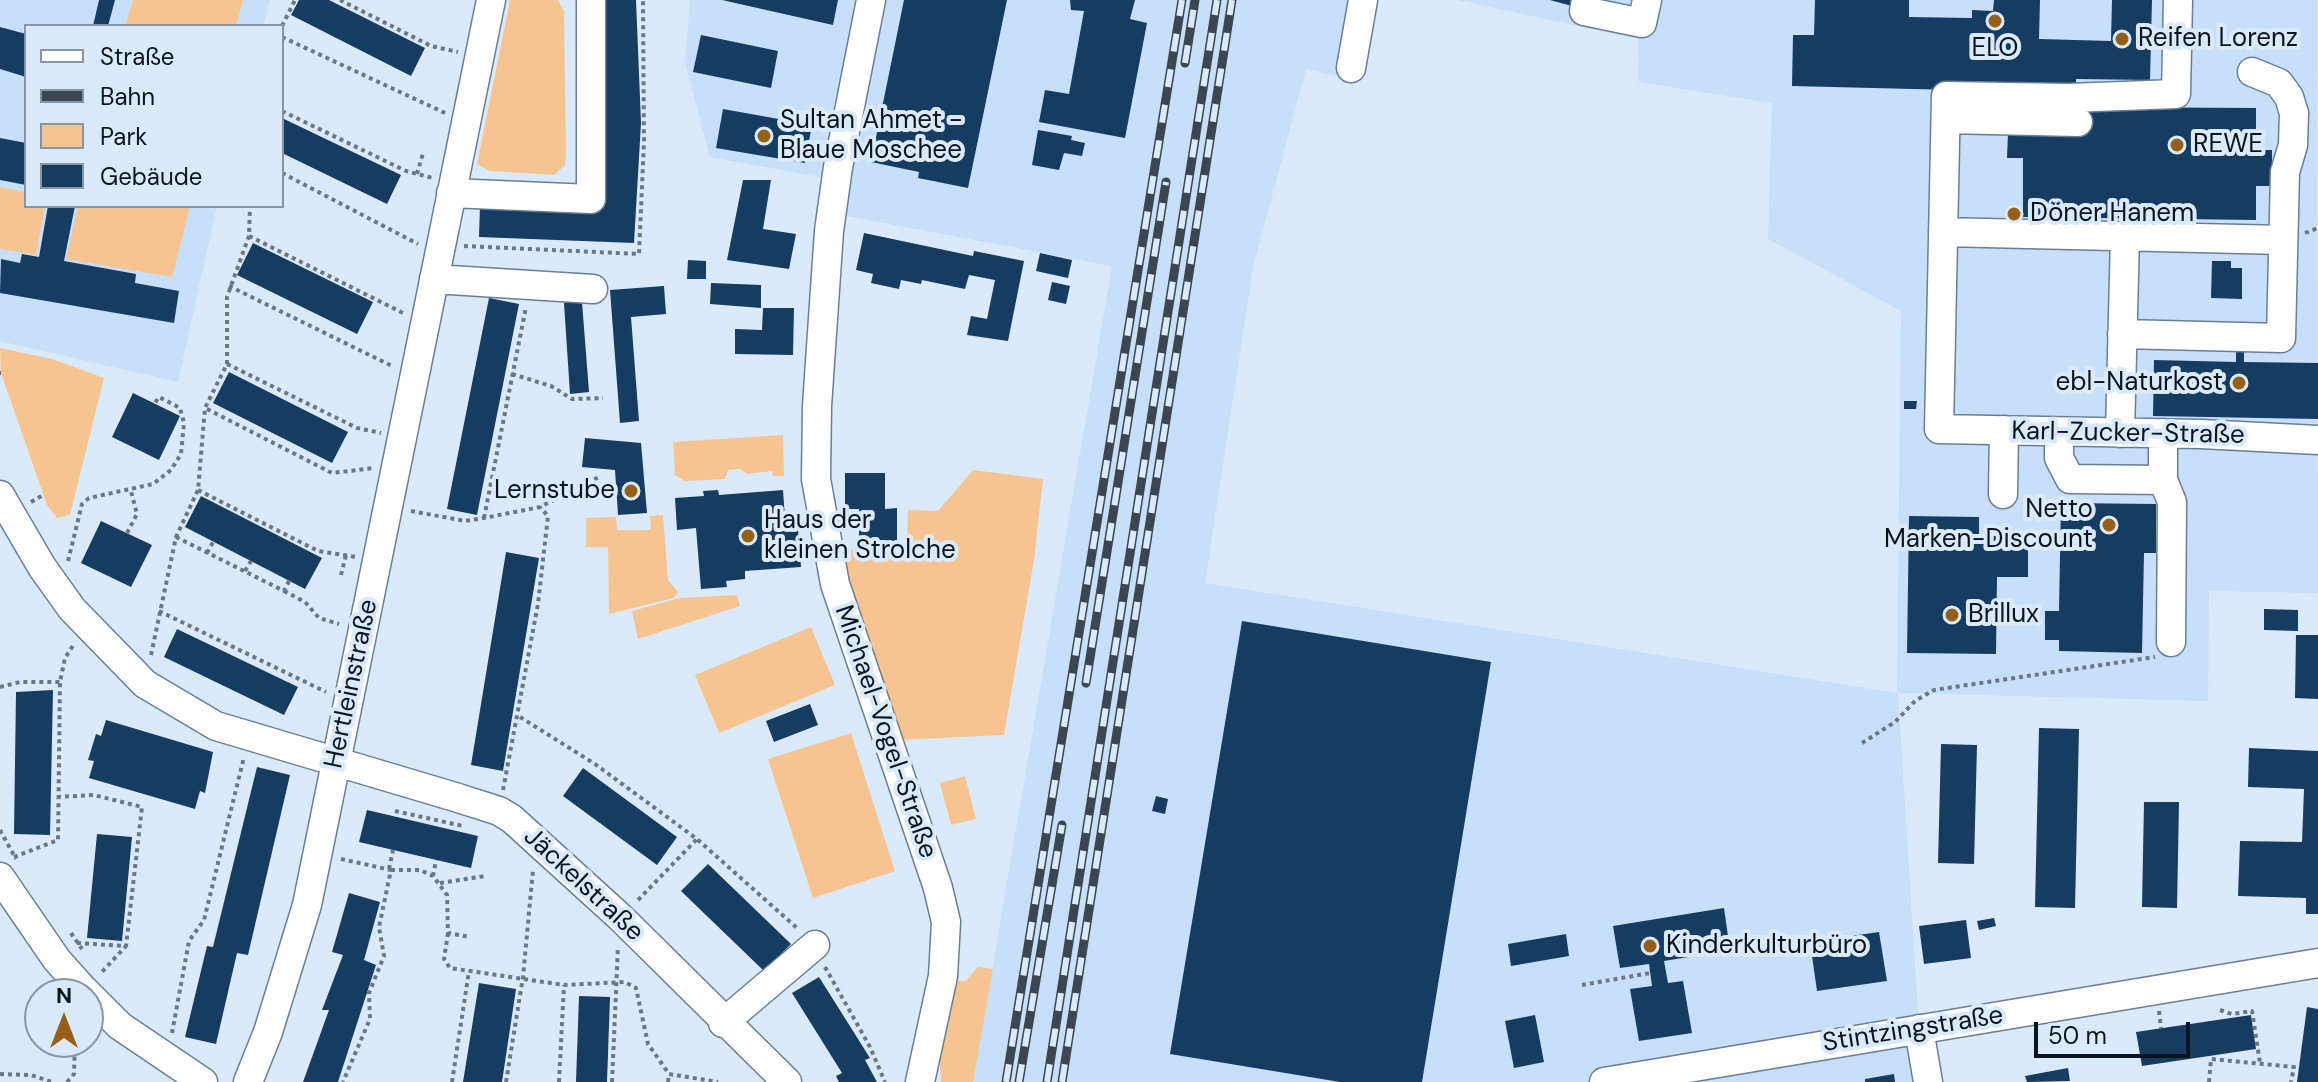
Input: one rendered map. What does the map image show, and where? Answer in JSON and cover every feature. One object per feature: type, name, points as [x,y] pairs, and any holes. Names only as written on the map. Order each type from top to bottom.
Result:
[{"type":"street","name":"Hertleinstraße","points":[[248,1082],[296,946],[318,853],[388,506],[391,445],[413,377],[407,318],[436,267],[491,0]]},
{"type":"street","points":[[452,188],[591,199],[591,0]]},
{"type":"street","name":"Michael-Vogel-Straße","points":[[871,0],[838,167],[829,231],[817,406],[816,479],[835,584],[934,876],[946,922],[943,976],[920,1082]]},
{"type":"street","points":[[1351,68],[1363,0]]},
{"type":"street","points":[[1586,0],[1584,11],[1642,23],[1647,0]]},
{"type":"street","points":[[2178,0],[2176,94],[1946,96],[1943,232],[2283,240]]},
{"type":"street","points":[[2122,334],[2281,338],[2285,172],[2293,145],[2294,113],[2289,97],[2279,83],[2252,72]]},
{"type":"street","points":[[1946,119],[2078,122]]},
{"type":"street","name":"Karl-Zucker-Straße","points":[[1943,232],[1939,429],[2163,433],[2318,440]]},
{"type":"street","points":[[2120,433],[2125,236]]},
{"type":"street","points":[[436,267],[530,285],[593,289]]},
{"type":"street","points":[[2003,494],[2004,430]]},
{"type":"street","points":[[2059,432],[2059,458],[2070,479],[2163,480]]},
{"type":"street","points":[[2163,433],[2163,480],[2172,502],[2171,642]]},
{"type":"street","name":"Jäckelstraße","points":[[0,495],[60,593],[145,684],[183,709],[249,737],[499,811],[535,838],[621,918],[723,1023],[787,1082]]},
{"type":"street","points":[[0,877],[57,960],[73,978]]},
{"type":"street","points":[[723,1023],[815,945]]},
{"type":"street","name":"Stintzingstraße","points":[[1604,1082],[2318,963]]},
{"type":"street","points":[[104,1010],[167,1061],[203,1082]]},
{"type":"street","points":[[1919,1029],[1928,1082]]},
{"type":"path","points":[[283,24],[295,0]]},
{"type":"path","points":[[340,0],[431,46],[480,56]]},
{"type":"path","points":[[284,38],[466,121]]},
{"type":"path","points":[[284,112],[452,188]]},
{"type":"path","points":[[417,174],[423,153]]},
{"type":"path","points":[[284,174],[436,267]]},
{"type":"path","points":[[145,684],[176,537],[198,490],[205,408],[227,364],[229,286],[249,236],[250,208]]},
{"type":"path","points":[[249,236],[407,318]]},
{"type":"path","points":[[484,518],[530,285]]},
{"type":"path","points":[[229,286],[413,377]]},
{"type":"path","points":[[227,364],[391,445]]},
{"type":"path","points":[[512,374],[551,386],[572,399],[603,398]]},
{"type":"path","points":[[60,593],[82,504],[89,498],[153,484],[171,470],[181,454],[184,423],[180,408],[159,397],[155,403]]},
{"type":"path","points":[[205,408],[332,473],[391,445]]},
{"type":"path","points":[[377,424],[391,445]]},
{"type":"path","points":[[388,506],[465,521],[540,507],[599,477]]},
{"type":"path","points":[[198,490],[318,551],[378,560]]},
{"type":"path","points":[[127,533],[137,514],[131,491]]},
{"type":"path","points":[[499,811],[520,717],[548,516],[540,507]]},
{"type":"path","points":[[176,537],[305,602],[319,618],[364,630]]},
{"type":"path","points":[[207,553],[213,542]]},
{"type":"path","points":[[341,575],[346,555]]},
{"type":"path","points":[[245,571],[251,561]]},
{"type":"path","points":[[284,591],[289,581]]},
{"type":"path","points":[[159,611],[349,702]]},
{"type":"path","points":[[0,863],[58,840],[60,682],[65,658],[91,629]]},
{"type":"path","points":[[1862,743],[1885,730],[1915,701],[1934,690],[2158,657],[2168,650],[2171,642]]},
{"type":"path","points":[[0,687],[20,682],[60,682]]},
{"type":"path","points":[[520,717],[595,764],[697,839],[815,945],[836,991],[870,1047],[885,1082]]},
{"type":"path","points":[[167,1061],[189,941],[204,920],[249,737]]},
{"type":"path","points":[[57,797],[94,795],[142,807],[126,946],[94,978]]},
{"type":"path","points":[[506,1082],[523,977],[535,838]]},
{"type":"path","points":[[612,1082],[614,984],[621,918],[697,839]]},
{"type":"path","points":[[343,1082],[370,1019],[369,993],[384,956],[379,927],[393,850]]},
{"type":"path","points":[[318,853],[390,870],[420,870],[433,876],[440,883],[449,907],[444,959],[450,968],[564,985],[625,982],[636,988],[648,1044],[669,1074],[668,1082]]},
{"type":"path","points":[[433,876],[436,860]]},
{"type":"path","points":[[440,883],[485,876]]},
{"type":"path","points":[[448,933],[470,937]]},
{"type":"path","points":[[57,960],[78,943],[126,946]]},
{"type":"path","points":[[452,1082],[469,971]]},
{"type":"path","points":[[1582,985],[1650,973]]},
{"type":"path","points":[[559,1082],[564,985]]},
{"type":"path","points":[[2220,1010],[2232,1014],[2252,1011],[2260,1063]]},
{"type":"path","points":[[67,1082],[74,1074],[74,1058]]},
{"type":"path","points":[[2209,1082],[2211,1059],[2294,1067],[2291,1082]]},
{"type":"path","points":[[0,1074],[31,1075],[52,1082]]},
{"type":"path","points":[[669,1074],[718,1082]]},
{"type":"shaded area","points":[[0,0],[270,0],[264,24],[24,24],[24,208],[217,208],[178,382],[0,341]]},
{"type":"shaded area","points":[[690,0],[1376,0],[1359,81],[1306,69],[1253,267],[1205,583],[1897,693],[1901,311],[1768,239],[1772,103],[1639,82],[1638,39],[1458,0],[2317,0],[2318,593],[2209,591],[2208,701],[1898,693],[1919,1029],[1928,1082],[973,1082],[1112,266],[821,211],[825,178],[710,157],[685,62]]},
{"type":"green space","points":[[133,0],[243,0],[237,24],[126,24]]},
{"type":"green space","points":[[510,0],[558,0],[564,11],[566,153],[565,165],[554,175],[490,171],[477,164]]},
{"type":"green space","points":[[0,187],[24,192],[24,208],[45,208],[36,255],[0,249]]},
{"type":"green space","points":[[78,208],[189,208],[172,277],[66,259]]},
{"type":"green space","points":[[0,348],[52,359],[104,378],[70,515],[57,518],[47,505],[1,373]]},
{"type":"green space","points":[[783,435],[784,476],[773,476],[772,471],[747,474],[741,469],[728,470],[725,479],[685,481],[675,475],[673,442]]},
{"type":"green space","points":[[973,470],[1043,479],[1034,560],[1004,735],[898,740],[836,550],[907,549],[908,510],[938,511]]},
{"type":"green space","points":[[663,515],[668,580],[678,592],[674,598],[609,614],[608,547],[586,547],[586,518],[616,517],[617,530],[651,530],[650,516]]},
{"type":"green space","points":[[737,595],[740,606],[638,639],[632,611],[680,598]]},
{"type":"green space","points":[[811,627],[835,685],[719,733],[695,675]]},
{"type":"green space","points":[[851,733],[895,871],[813,898],[768,759]]},
{"type":"green space","points":[[965,776],[976,819],[951,825],[940,783]]},
{"type":"green space","points":[[978,967],[993,969],[973,1082],[941,1082],[939,1046],[951,981],[966,981]]},
{"type":"building","points":[[99,0],[115,0],[109,24],[93,24]]},
{"type":"building","points":[[299,0],[329,0],[425,48],[411,76],[291,15]]},
{"type":"building","points":[[600,0],[636,0],[641,123],[634,243],[479,237],[480,205],[604,208],[600,183]]},
{"type":"building","points":[[722,0],[838,0],[833,25]]},
{"type":"building","points":[[904,0],[1007,0],[968,188],[918,178],[919,172],[871,162]]},
{"type":"building","points":[[1070,0],[1135,0],[1130,19],[1147,23],[1125,138],[1039,122],[1045,90],[1069,94],[1084,11],[1071,10]]},
{"type":"building","points":[[1550,0],[1580,0],[1579,8]]},
{"type":"building","points":[[1815,0],[1909,0],[1909,17],[1972,18],[1972,10],[1993,11],[1994,0],[2040,0],[2039,39],[2111,41],[2112,0],[2152,0],[2150,80],[2076,79],[2076,93],[1792,86],[1793,35],[1814,35]]},
{"type":"building","points":[[0,27],[24,33],[24,76],[0,69]]},
{"type":"building","points":[[701,35],[778,51],[771,88],[693,72]]},
{"type":"building","points":[[2083,107],[2256,108],[2256,150],[2272,150],[2272,186],[2256,186],[2256,220],[2023,217],[2023,158],[2007,158],[2008,133]]},
{"type":"building","name":"Sultan Ahmet - Blaue Moschee","points":[[723,109],[812,125],[805,163],[716,148]]},
{"type":"building","points":[[284,119],[401,175],[387,204],[284,154]]},
{"type":"building","points":[[1038,130],[1072,136],[1071,140],[1085,143],[1082,156],[1064,153],[1059,170],[1032,165]]},
{"type":"building","points":[[0,138],[24,143],[24,185],[0,180]]},
{"type":"building","points":[[743,180],[771,180],[763,229],[796,234],[789,269],[727,260]]},
{"type":"building","points":[[48,208],[75,208],[64,261],[136,274],[135,283],[179,291],[174,323],[0,293],[1,259],[20,263],[22,254],[39,257]]},
{"type":"building","name":"Döner Hanem","points":[[2007,210],[2020,210],[2020,218],[2007,217]]},
{"type":"building","points":[[864,233],[973,256],[974,251],[1024,261],[1008,341],[967,335],[971,316],[987,319],[995,280],[969,275],[965,289],[922,280],[921,284],[901,280],[899,289],[871,283],[873,274],[856,270]]},
{"type":"building","points":[[253,243],[373,302],[357,334],[237,275]]},
{"type":"building","points":[[1040,253],[1072,260],[1068,278],[1036,271]]},
{"type":"building","points":[[688,260],[706,261],[706,279],[687,279]]},
{"type":"building","points":[[2212,261],[2231,261],[2231,268],[2242,268],[2242,299],[2211,298]]},
{"type":"building","points":[[1052,282],[1070,286],[1066,304],[1048,300]]},
{"type":"building","points":[[711,283],[761,285],[761,308],[710,304]]},
{"type":"building","points":[[664,286],[666,314],[631,317],[639,421],[620,423],[610,290]]},
{"type":"building","points":[[489,298],[519,304],[477,515],[447,509]]},
{"type":"building","points":[[582,302],[589,392],[570,394],[564,303]]},
{"type":"building","points":[[763,308],[794,308],[793,355],[735,354],[735,329],[762,330]]},
{"type":"building","points":[[2236,343],[2244,343],[2244,362],[2318,363],[2318,419],[2153,416],[2154,360],[2236,362]]},
{"type":"building","points":[[229,372],[348,432],[332,463],[213,403]]},
{"type":"building","points":[[133,393],[180,416],[159,460],[112,437]]},
{"type":"building","points":[[1904,401],[1917,401],[1916,409],[1904,409]]},
{"type":"building","name":"Lernstube","points":[[585,438],[641,443],[647,513],[618,515],[615,470],[582,467]]},
{"type":"building","points":[[845,473],[885,473],[885,509],[897,508],[897,545],[859,545],[859,509],[845,509]]},
{"type":"building","name":"Haus der kleinen Strolche","points":[[718,490],[719,495],[783,490],[785,518],[797,517],[801,567],[745,571],[745,579],[726,581],[727,587],[701,589],[696,528],[677,530],[675,498],[704,496],[703,491]]},
{"type":"building","points":[[201,496],[322,558],[305,589],[185,527]]},
{"type":"building","points":[[2061,503],[2156,504],[2156,553],[2144,553],[2142,653],[2059,651],[2059,640],[2045,640],[2045,611],[2059,611]]},
{"type":"building","name":"Brillux","points":[[1909,516],[1979,517],[1979,536],[2028,536],[2028,577],[1997,577],[1996,654],[1907,653]]},
{"type":"building","points":[[101,521],[152,545],[131,587],[81,563]]},
{"type":"building","points":[[506,552],[539,558],[503,771],[471,765]]},
{"type":"building","points":[[2264,609],[2298,610],[2298,631],[2264,630]]},
{"type":"building","points":[[1242,621],[1491,662],[1422,1082],[1340,1082],[1170,1054]]},
{"type":"building","points":[[177,629],[298,687],[284,715],[164,657]]},
{"type":"building","points":[[2296,635],[2318,635],[2318,699],[2295,698]]},
{"type":"building","points":[[53,690],[50,835],[14,834],[16,692]]},
{"type":"building","points":[[810,704],[818,725],[774,742],[766,721]]},
{"type":"building","points":[[106,720],[213,752],[205,793],[200,791],[195,809],[89,778],[94,761],[88,760],[96,734],[101,736]]},
{"type":"building","points":[[2039,728],[2079,729],[2075,908],[2035,907]]},
{"type":"building","points":[[1941,744],[1977,745],[1974,864],[1938,863]]},
{"type":"building","points":[[2249,748],[2318,751],[2318,914],[2306,914],[2306,898],[2238,896],[2240,841],[2302,842],[2304,789],[2248,787]]},
{"type":"building","points":[[257,767],[290,775],[248,955],[237,953],[216,1044],[185,1037],[207,946],[213,947]]},
{"type":"building","points":[[583,768],[677,837],[657,865],[563,796]]},
{"type":"building","points":[[1156,796],[1168,799],[1165,814],[1152,811]]},
{"type":"building","points":[[2144,802],[2179,802],[2177,908],[2142,907]]},
{"type":"building","points":[[367,810],[478,836],[471,868],[359,842]]},
{"type":"building","points":[[97,834],[132,837],[122,941],[87,938]]},
{"type":"building","points":[[708,864],[791,944],[764,971],[681,891]]},
{"type":"building","points":[[349,893],[380,902],[364,960],[376,965],[338,1082],[303,1082],[329,1010],[322,1010],[343,955],[332,952]]},
{"type":"building","points":[[1724,908],[1730,950],[1664,961],[1668,983],[1683,981],[1692,1033],[1639,1041],[1630,989],[1652,986],[1649,964],[1620,968],[1613,926]]},
{"type":"building","points":[[1994,918],[1996,926],[1979,930],[1977,921]]},
{"type":"building","points":[[1966,920],[1971,958],[1924,964],[1919,926]]},
{"type":"building","points":[[1879,932],[1887,981],[1817,991],[1810,942]]},
{"type":"building","points":[[1566,934],[1569,956],[1511,966],[1508,944]]},
{"type":"building","points":[[819,977],[870,1058],[865,1060],[877,1082],[839,1082],[836,1076],[842,1073],[792,993]]},
{"type":"building","points":[[479,983],[516,989],[502,1082],[463,1082]]},
{"type":"building","points":[[579,996],[610,997],[607,1082],[576,1082]]},
{"type":"building","points":[[2307,1007],[2318,1009],[2318,1082],[2297,1082]]},
{"type":"building","points":[[1535,1015],[1544,1062],[1514,1068],[1505,1021]]},
{"type":"building","points":[[2251,1015],[2256,1049],[2142,1066],[2136,1032]]},
{"type":"building","points":[[2068,1068],[2070,1081],[2027,1082],[2025,1076]]},
{"type":"building","points":[[1894,1074],[1895,1082],[1865,1082],[1865,1079]]},
{"type":"railway","points":[[1006,1082],[1182,0]]},
{"type":"railway","points":[[1185,63],[1195,0]]},
{"type":"railway","points":[[1047,1082],[1217,0]]},
{"type":"railway","points":[[1062,1082],[1232,0]]},
{"type":"railway","points":[[1086,683],[1166,182]]},
{"type":"railway","points":[[1019,1082],[1062,825]]},
{"type":"place","name":"ELO","points":[[1995,21]]},
{"type":"place","name":"Reifen Lorenz","points":[[2122,39]]},
{"type":"place","name":"Sultan Ahmet - Blaue Moschee","points":[[764,136]]},
{"type":"place","name":"REWE","points":[[2177,145]]},
{"type":"place","name":"Döner Hanem","points":[[2014,214]]},
{"type":"place","name":"ebl-Naturkost","points":[[2239,383]]},
{"type":"place","name":"Lernstube","points":[[631,491]]},
{"type":"place","name":"Netto Marken-Discount","points":[[2109,525]]},
{"type":"place","name":"Haus der kleinen Strolche","points":[[748,536]]},
{"type":"place","name":"Brillux","points":[[1952,615]]},
{"type":"place","name":"Kinderkulturbüro","points":[[1650,946]]}]
